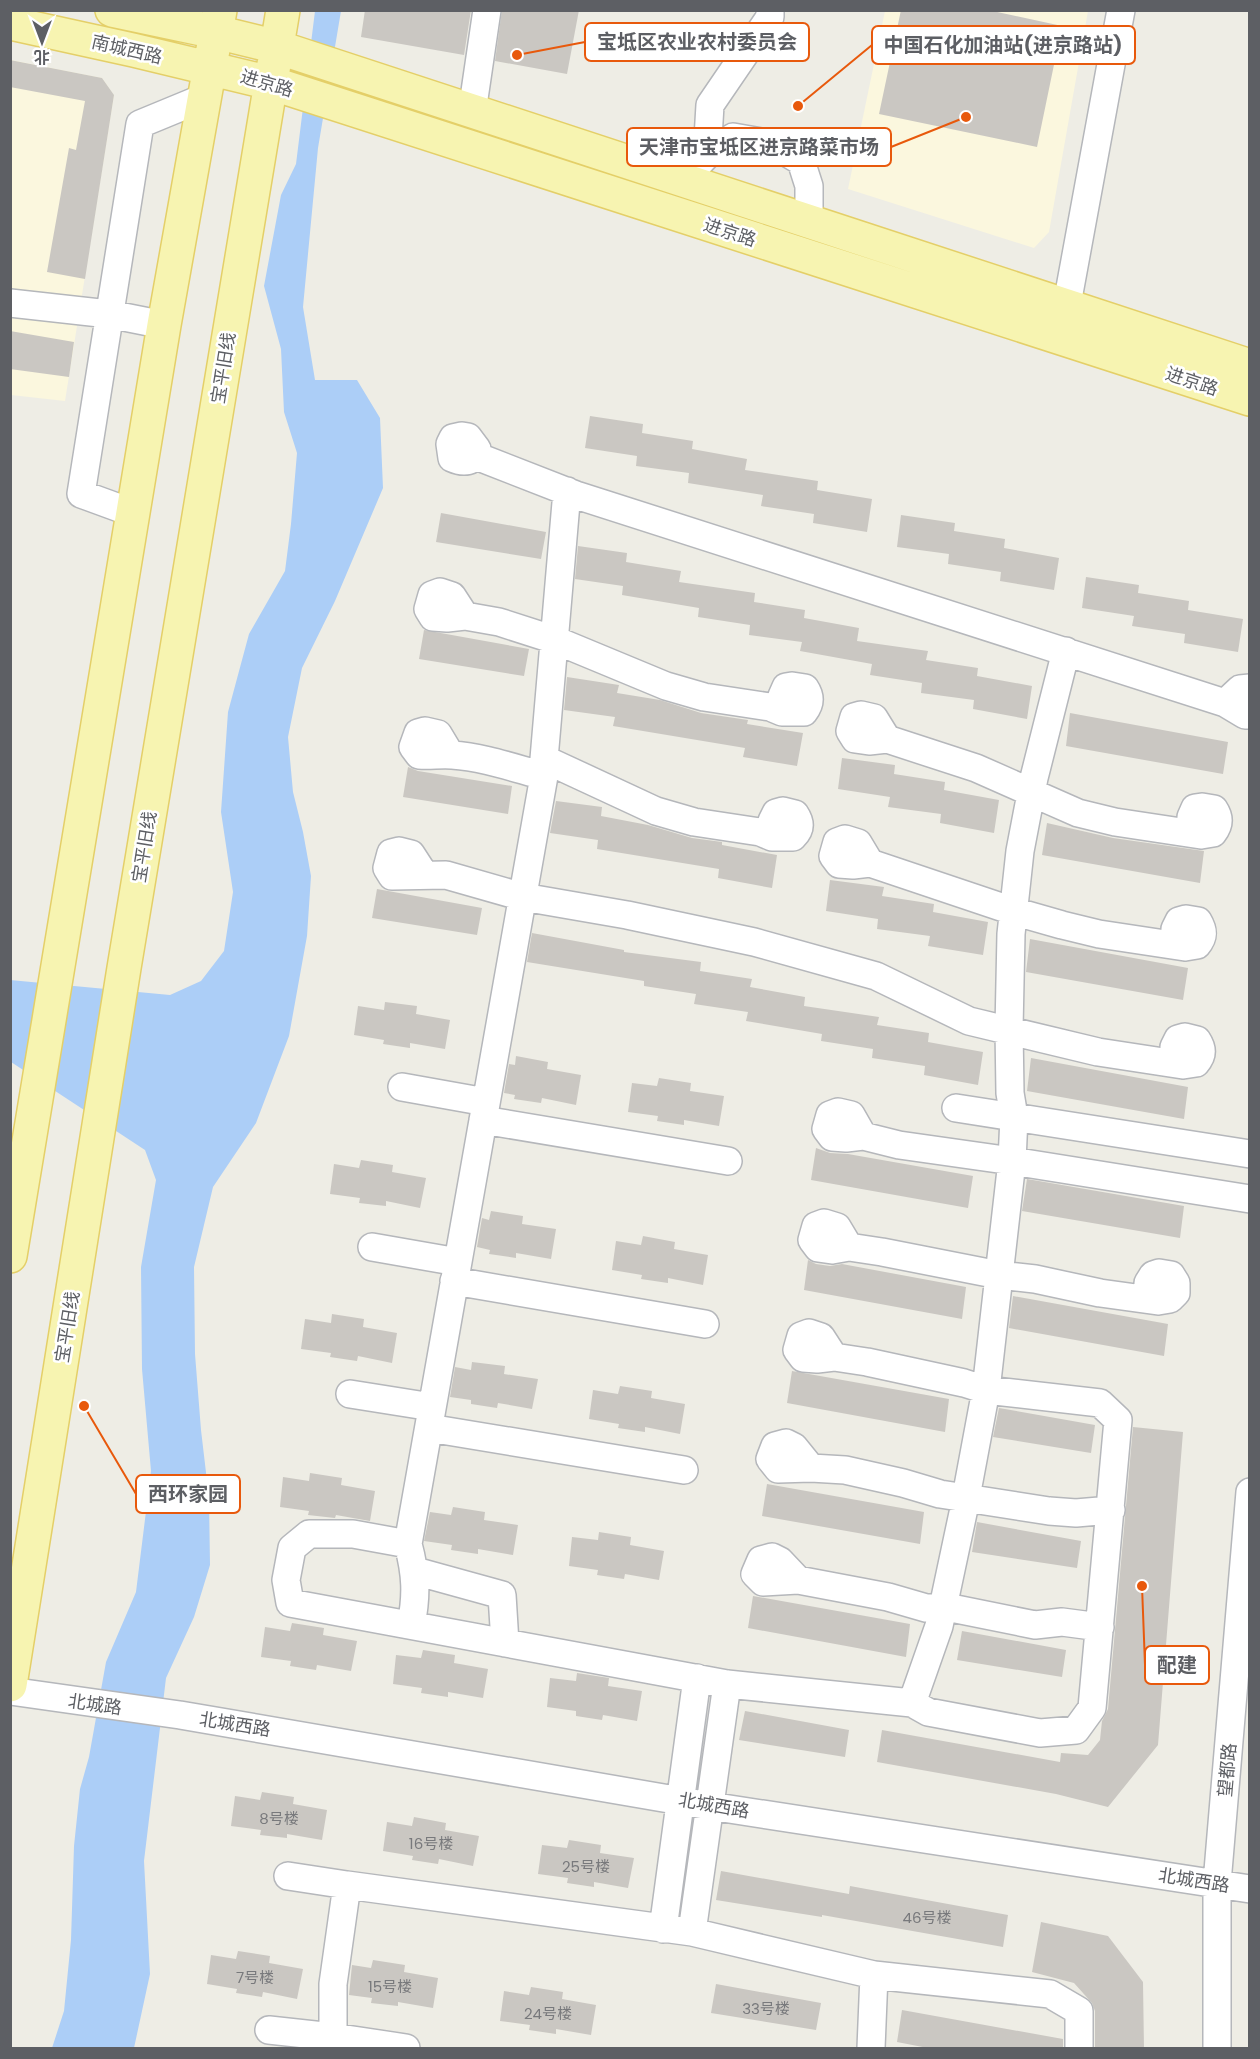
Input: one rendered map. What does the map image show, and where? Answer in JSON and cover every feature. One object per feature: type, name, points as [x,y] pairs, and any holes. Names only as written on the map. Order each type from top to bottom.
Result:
[{"type":"main road","name":"南城西路","points":[[112,10],[218,21],[277,47]]},
{"type":"main road","name":"宝平旧线","points":[[10,1685],[124,968],[283,10]]},
{"type":"main road","points":[[10,1256],[164,324],[218,21]]},
{"type":"main road","name":"南城西路","points":[[10,23],[206,82]]},
{"type":"main road","name":"进京路","points":[[277,47],[1250,366]]},
{"type":"main road","name":"进京路","points":[[206,82],[271,83],[1250,399]]},
{"type":"street","points":[[472,112],[487,10]]},
{"type":"street","points":[[707,155],[710,105],[770,17],[770,10]]},
{"type":"street","points":[[1060,339],[1121,10]]},
{"type":"street","points":[[133,513],[81,494],[140,124],[206,82]]},
{"type":"street","points":[[682,181],[707,155],[733,137],[772,144],[801,161],[809,186],[809,222]]},
{"type":"street","points":[[10,303],[109,314],[164,324]]},
{"type":"street","points":[[476,456],[567,491],[1225,703],[1245,715],[1250,715]]},
{"type":"street","points":[[411,1625],[415,1603],[415,1571],[408,1544],[544,767],[567,491]]},
{"type":"street","points":[[465,616],[499,622],[555,640],[666,686],[714,699],[770,707],[782,712]]},
{"type":"street","points":[[912,1703],[942,1609],[986,1390],[1012,1161],[1014,1117],[1010,1093],[1009,1029],[1011,934],[1020,850],[1031,792],[1066,651]]},
{"type":"street","points":[[1225,703],[1240,689],[1250,688]]},
{"type":"street","points":[[886,738],[976,768],[1088,815],[1142,827],[1191,833]]},
{"type":"street","points":[[450,754],[544,767],[656,811],[704,824],[760,832],[772,837]]},
{"type":"street","points":[[870,863],[1014,911],[1099,934],[1175,945]]},
{"type":"street","points":[[424,874],[446,875],[522,897],[627,915],[754,942],[876,976],[969,1021],[1098,1052],[1174,1064]]},
{"type":"street","points":[[402,1087],[484,1111],[728,1161]]},
{"type":"street","points":[[956,1107],[1250,1154]]},
{"type":"street","points":[[863,1136],[899,1144],[1250,1199]]},
{"type":"street","points":[[372,1247],[456,1271],[705,1324]]},
{"type":"street","points":[[849,1247],[999,1275],[1035,1279],[1100,1293],[1148,1299]]},
{"type":"street","points":[[408,1544],[353,1534],[309,1534],[292,1548],[286,1580],[290,1603],[727,1684],[912,1703],[928,1712],[1040,1733],[1076,1730],[1092,1708],[1118,1420],[1100,1403],[986,1390],[924,1374],[834,1357]]},
{"type":"street","points":[[350,1394],[430,1418],[684,1470]]},
{"type":"street","points":[[811,1468],[845,1470],[940,1494],[1049,1511],[1076,1513],[1111,1510]]},
{"type":"street","name":"望都路","points":[[1217,2049],[1217,1884],[1250,1492]]},
{"type":"street","points":[[415,1571],[502,1595],[505,1643]]},
{"type":"street","points":[[798,1580],[877,1595],[926,1608],[951,1608],[1035,1625],[1062,1622],[1100,1627]]},
{"type":"street","points":[[663,1929],[697,1678]]},
{"type":"street","points":[[692,1932],[727,1684]]},
{"type":"street","name":"北城路","points":[[10,1691],[180,1715]]},
{"type":"street","name":"北城西路","points":[[180,1715],[680,1799],[710,1806],[1250,1889]]},
{"type":"street","points":[[288,1876],[692,1932],[874,1975],[1050,1994],[1079,2011],[1079,2049]]},
{"type":"street","points":[[333,2043],[333,1984],[347,1885]]},
{"type":"street","points":[[872,2049],[874,1975]]},
{"type":"street","points":[[269,2030],[333,2043],[406,2049]]},
{"type":"shaded area","points":[[885,11],[1088,11],[1049,232],[1034,248],[848,189]]},
{"type":"shaded area","points":[[11,60],[102,78],[114,95],[65,401],[11,395]]},
{"type":"water","points":[[315,11],[341,11],[318,148],[303,307],[315,380],[357,380],[380,418],[383,488],[335,601],[302,668],[288,737],[293,792],[311,876],[307,936],[289,1036],[256,1123],[213,1187],[194,1267],[195,1354],[209,1498],[210,1565],[194,1617],[166,1678],[144,1861],[150,1974],[134,2048],[52,2048],[64,2011],[71,1940],[74,1846],[80,1789],[89,1757],[106,1662],[136,1592],[151,1471],[142,1369],[141,1267],[156,1180],[145,1150],[11,1062],[10,980],[170,995],[201,981],[224,951],[233,892],[221,812],[228,712],[249,634],[285,571],[291,524],[297,453],[284,412],[281,349],[264,286],[281,195],[296,164]]},
{"type":"building","points":[[365,10],[471,10],[464,55],[361,37]]},
{"type":"building","points":[[502,10],[579,10],[567,74],[495,61]]},
{"type":"building","points":[[901,10],[988,10],[1062,26],[1037,147],[879,114]]},
{"type":"building","points":[[10,60],[102,78],[114,95],[85,279],[47,272],[69,148],[76,150],[85,101],[10,87]]},
{"type":"building","points":[[10,331],[74,342],[69,377],[10,369]]},
{"type":"building","points":[[590,416],[643,424],[642,433],[693,441],[692,449],[747,459],[745,470],[818,481],[817,490],[872,499],[867,532],[813,523],[814,514],[761,506],[763,495],[688,483],[689,473],[636,466],[637,456],[585,448]]},
{"type":"building","points":[[441,513],[546,532],[541,559],[436,542]]},
{"type":"building","points":[[901,515],[955,523],[954,531],[1005,539],[1004,548],[1059,558],[1054,590],[1000,581],[1001,572],[948,564],[949,554],[897,547]]},
{"type":"building","points":[[578,546],[627,553],[626,562],[681,571],[679,582],[755,593],[754,602],[805,610],[804,618],[859,628],[857,641],[928,651],[926,660],[978,668],[977,676],[1032,686],[1027,719],[973,709],[974,700],[921,693],[922,683],[870,675],[872,664],[800,651],[802,642],[749,635],[750,625],[698,617],[699,608],[622,595],[623,586],[575,579]]},
{"type":"building","points":[[1086,577],[1139,585],[1138,593],[1189,601],[1188,610],[1243,619],[1238,652],[1184,643],[1185,634],[1132,626],[1134,616],[1082,608]]},
{"type":"building","points":[[424,630],[529,649],[524,676],[419,659]]},
{"type":"building","points":[[567,677],[619,685],[617,693],[660,700],[701,713],[748,720],[747,724],[803,733],[797,766],[743,757],[745,748],[613,726],[615,717],[564,710]]},
{"type":"building","points":[[1070,713],[1228,742],[1223,774],[1066,746]]},
{"type":"building","points":[[842,758],[895,765],[894,774],[945,782],[944,790],[999,800],[994,833],[940,823],[941,814],[888,807],[890,797],[838,789]]},
{"type":"building","points":[[408,767],[418,771],[512,786],[508,814],[403,797]]},
{"type":"building","points":[[556,801],[602,807],[601,816],[648,825],[692,838],[722,842],[722,845],[777,855],[772,888],[718,878],[719,869],[597,849],[598,840],[550,833]]},
{"type":"building","points":[[1047,823],[1113,838],[1204,851],[1200,883],[1042,855]]},
{"type":"building","points":[[830,880],[884,887],[882,896],[934,904],[933,912],[988,922],[983,955],[928,946],[930,936],[877,929],[878,919],[826,911]]},
{"type":"building","points":[[377,889],[482,908],[477,935],[372,918]]},
{"type":"building","points":[[532,933],[624,950],[624,952],[701,962],[700,971],[752,979],[750,987],[805,997],[804,1006],[879,1017],[877,1025],[929,1033],[928,1042],[983,1052],[978,1085],[924,1075],[925,1066],[872,1058],[873,1049],[821,1041],[822,1034],[746,1021],[748,1012],[694,1004],[696,994],[644,986],[644,981],[527,962]]},
{"type":"building","points":[[1030,939],[1188,968],[1183,1000],[1026,972]]},
{"type":"building","points":[[385,1002],[417,1006],[416,1014],[450,1020],[445,1049],[410,1043],[410,1048],[383,1044],[384,1040],[354,1035],[358,1006],[384,1010]]},
{"type":"building","points":[[516,1056],[548,1062],[547,1069],[581,1075],[576,1105],[542,1098],[541,1103],[514,1099],[515,1095],[504,1093],[509,1064],[515,1065]]},
{"type":"building","points":[[1031,1058],[1188,1087],[1184,1119],[1027,1091]]},
{"type":"building","points":[[659,1078],[691,1083],[690,1091],[724,1096],[719,1126],[684,1120],[684,1125],[657,1121],[658,1116],[628,1112],[632,1083],[657,1086]]},
{"type":"building","points":[[816,1148],[830,1153],[848,1154],[973,1176],[968,1208],[811,1180]]},
{"type":"building","points":[[361,1160],[393,1165],[392,1172],[426,1178],[420,1208],[386,1201],[386,1206],[359,1203],[360,1198],[330,1194],[334,1164],[359,1168]]},
{"type":"building","points":[[1027,1179],[1184,1206],[1180,1238],[1022,1211]]},
{"type":"building","points":[[491,1211],[523,1216],[522,1224],[556,1229],[551,1259],[516,1253],[516,1258],[489,1254],[490,1250],[477,1247],[482,1218],[489,1220]]},
{"type":"building","points":[[643,1236],[675,1242],[674,1249],[708,1255],[703,1285],[668,1278],[668,1283],[641,1279],[642,1275],[612,1270],[616,1241],[641,1245]]},
{"type":"building","points":[[808,1260],[816,1264],[830,1266],[842,1264],[966,1287],[962,1319],[804,1290]]},
{"type":"building","points":[[1013,1296],[1168,1324],[1164,1356],[1009,1328]]},
{"type":"building","points":[[332,1314],[364,1319],[363,1327],[397,1333],[392,1363],[358,1356],[357,1361],[330,1357],[331,1353],[301,1349],[305,1319],[331,1323]]},
{"type":"building","points":[[472,1362],[505,1366],[504,1374],[538,1379],[532,1409],[498,1403],[497,1408],[471,1404],[471,1400],[450,1397],[455,1367],[471,1370]]},
{"type":"building","points":[[792,1371],[949,1399],[945,1432],[787,1403]]},
{"type":"building","points":[[620,1386],[652,1391],[651,1398],[685,1404],[680,1434],[645,1427],[645,1432],[618,1428],[619,1424],[589,1419],[593,1390],[618,1394]]},
{"type":"building","points":[[999,1408],[1095,1425],[1091,1453],[993,1437]]},
{"type":"building","points":[[1133,1427],[1183,1432],[1158,1745],[1108,1807],[1056,1794],[877,1762],[882,1730],[1060,1762],[1061,1753],[1088,1755],[1100,1740],[1102,1721],[1108,1709]]},
{"type":"building","points":[[310,1473],[342,1478],[341,1485],[375,1491],[370,1521],[336,1515],[335,1518],[308,1515],[309,1511],[280,1507],[283,1477],[309,1481]]},
{"type":"building","points":[[767,1484],[924,1512],[920,1544],[762,1516]]},
{"type":"building","points":[[453,1507],[485,1512],[484,1520],[518,1525],[513,1555],[478,1549],[478,1554],[451,1550],[452,1545],[424,1541],[430,1512],[451,1515]]},
{"type":"building","points":[[977,1522],[1081,1541],[1077,1568],[972,1552]]},
{"type":"building","points":[[599,1532],[631,1537],[630,1545],[664,1551],[659,1580],[625,1574],[624,1579],[597,1575],[598,1570],[569,1566],[572,1537],[598,1540]]},
{"type":"building","points":[[753,1596],[910,1624],[906,1657],[748,1628]]},
{"type":"building","points":[[292,1623],[324,1628],[323,1635],[357,1641],[351,1671],[317,1665],[316,1670],[290,1666],[291,1661],[261,1657],[265,1627],[290,1631]]},
{"type":"building","points":[[962,1631],[1066,1650],[1062,1677],[957,1660]]},
{"type":"building","points":[[423,1650],[455,1655],[454,1663],[488,1669],[483,1698],[448,1692],[448,1697],[421,1693],[422,1688],[393,1684],[396,1655],[421,1658]]},
{"type":"building","points":[[577,1673],[609,1678],[608,1686],[642,1691],[637,1721],[603,1715],[602,1720],[576,1716],[576,1711],[547,1707],[550,1678],[576,1681]]},
{"type":"building","points":[[745,1711],[849,1730],[845,1757],[739,1740]]},
{"type":"building","points":[[262,1792],[294,1797],[293,1804],[327,1810],[322,1840],[287,1834],[287,1838],[260,1835],[261,1830],[231,1826],[235,1796],[260,1800]]},
{"type":"building","points":[[414,1817],[446,1823],[445,1830],[479,1836],[473,1866],[439,1859],[438,1864],[412,1860],[413,1856],[383,1851],[387,1822],[412,1826]]},
{"type":"building","points":[[569,1840],[601,1845],[600,1853],[634,1858],[628,1888],[594,1882],[594,1887],[567,1883],[568,1878],[538,1874],[542,1845],[567,1848]]},
{"type":"building","points":[[721,1871],[849,1894],[850,1886],[1008,1915],[1003,1947],[822,1915],[822,1917],[716,1900]]},
{"type":"building","points":[[1041,1922],[1108,1936],[1143,1982],[1144,2049],[1095,2049],[1095,2011],[1092,2003],[1074,1983],[1032,1972]]},
{"type":"building","points":[[238,1951],[270,1956],[269,1963],[303,1969],[297,1999],[263,1992],[262,1997],[236,1993],[237,1989],[207,1984],[211,1955],[236,1959]]},
{"type":"building","points":[[373,1960],[405,1965],[404,1972],[438,1978],[433,2008],[398,2002],[398,2006],[371,2003],[372,1998],[349,1995],[352,1965],[371,1968]]},
{"type":"building","points":[[716,1984],[821,2003],[816,2030],[711,2013]]},
{"type":"building","points":[[531,1987],[563,1992],[562,1999],[596,2005],[591,2035],[556,2029],[556,2034],[529,2030],[530,2025],[500,2021],[504,1991],[529,1995]]},
{"type":"building","points":[[902,2010],[1063,2039],[1063,2049],[933,2049],[897,2042]]},
{"type":"place","name":"宝坻区农业农村委员会","points":[[517,55]]},
{"type":"place","name":"中国石化加油站(进京路站)","points":[[798,106]]},
{"type":"place","name":"天津市宝坻区进京路菜市场","points":[[966,117]]},
{"type":"place","name":"西环家园","points":[[84,1406]]},
{"type":"place","name":"配建","points":[[1142,1586]]}]
